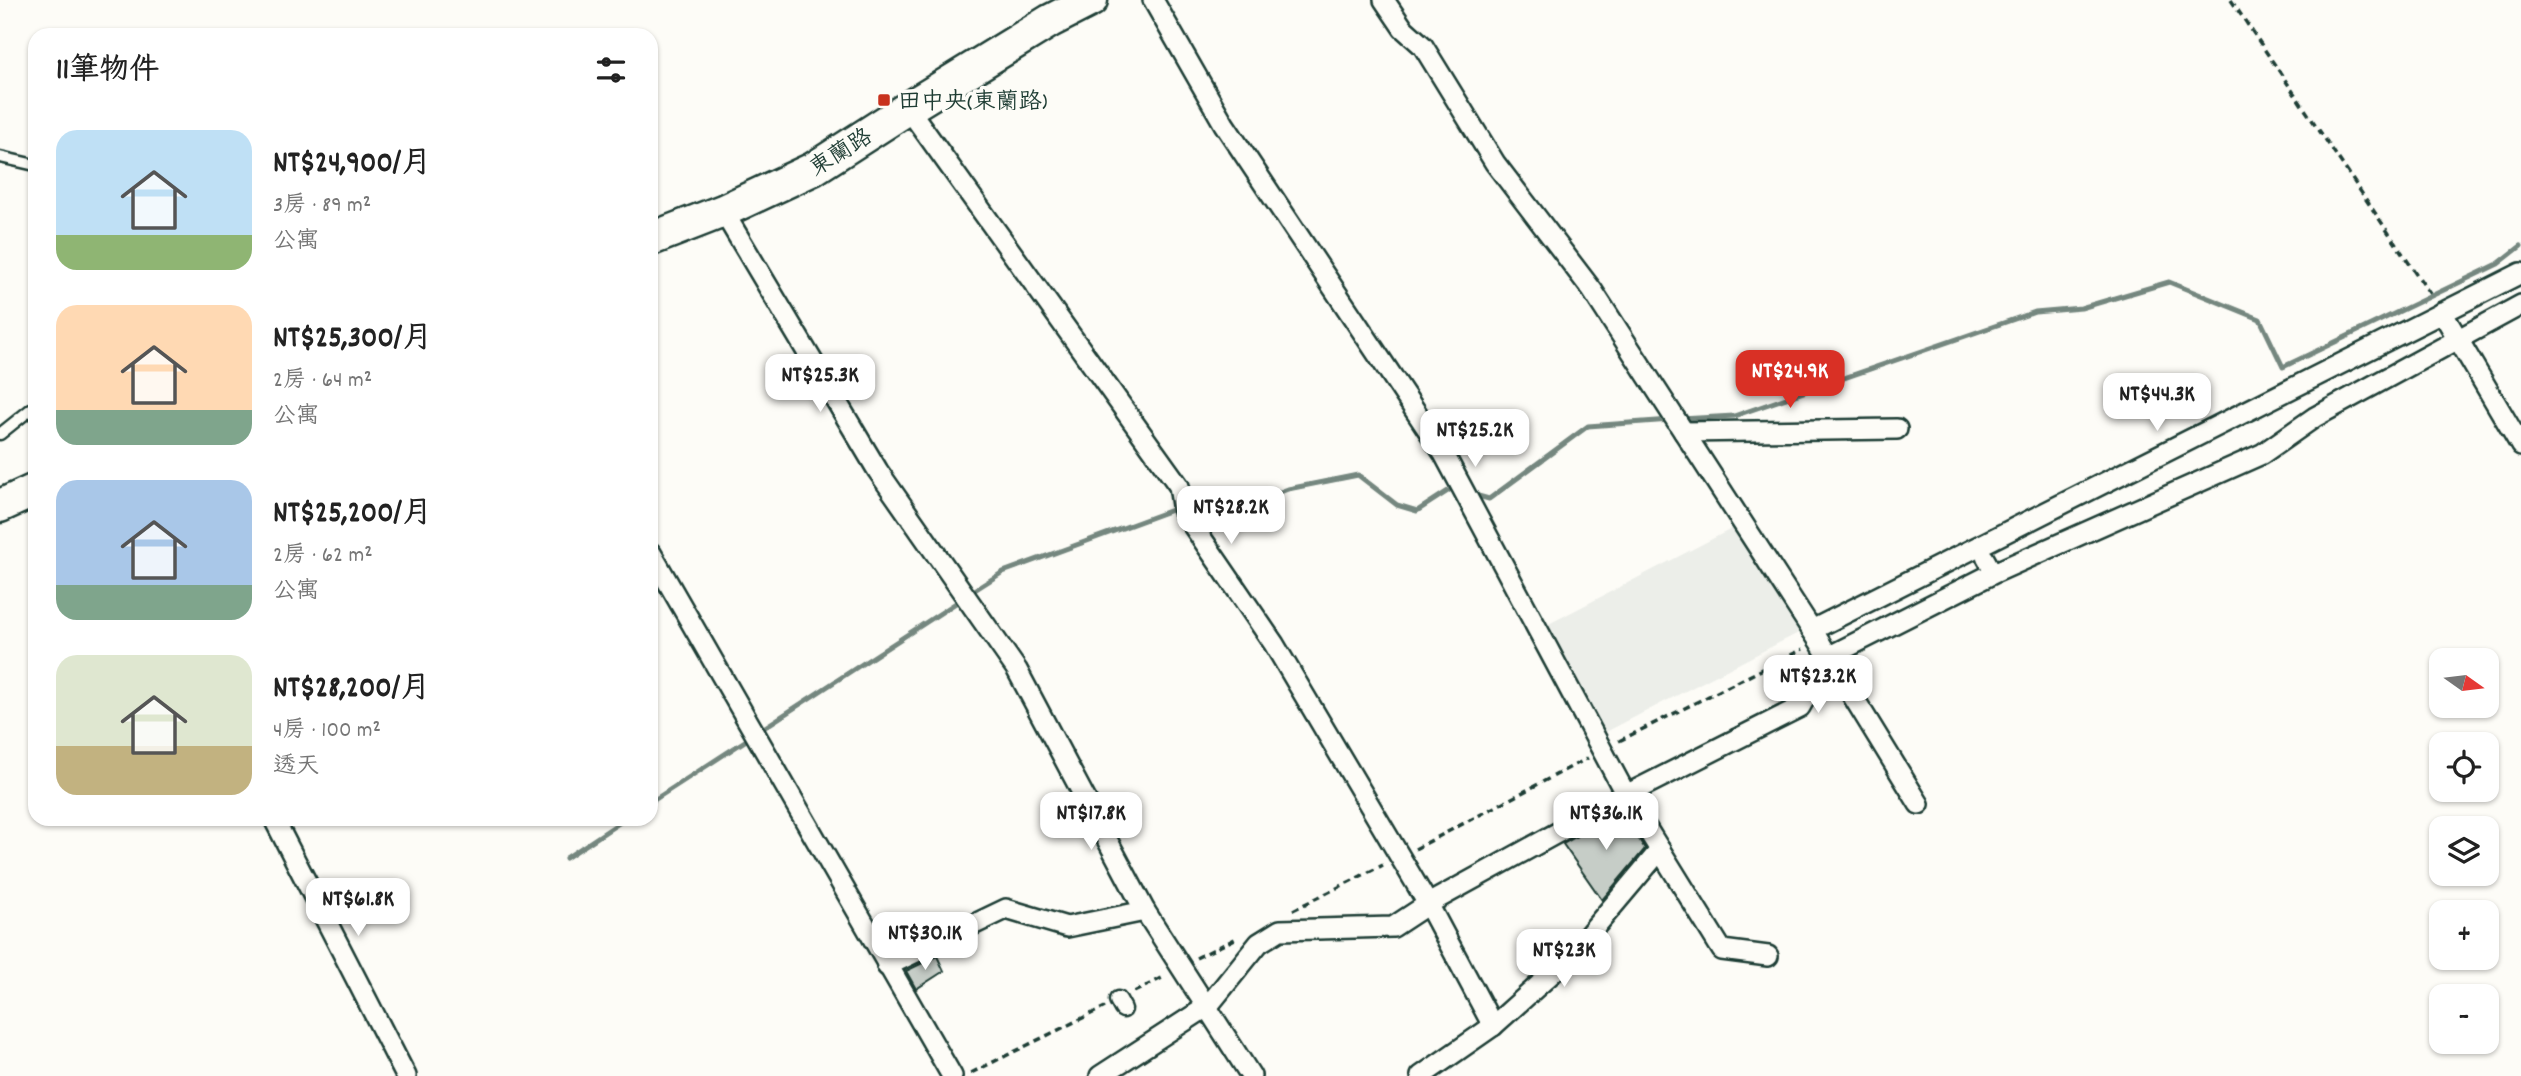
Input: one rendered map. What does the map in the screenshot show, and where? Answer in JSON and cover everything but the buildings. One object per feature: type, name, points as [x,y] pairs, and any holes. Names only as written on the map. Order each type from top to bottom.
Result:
[{"type":"main road","name":"東蘭路","points":[[658,236],[723,211],[813,169],[1050,21],[1091,0]]},
{"type":"main road","points":[[0,506],[28,493]]},
{"type":"street","points":[[1153,0],[1224,124],[1444,454],[1626,795],[1722,950],[1768,956]]},
{"type":"street","points":[[1384,0],[1404,28],[1423,47],[1495,163],[1592,290],[1812,631],[1919,804]]},
{"type":"street","points":[[908,108],[1179,486],[1182,511],[1273,644],[1428,904],[1493,1026]]},
{"type":"street","points":[[723,211],[878,471],[1017,670],[1145,911],[1251,1076]]},
{"type":"street","points":[[1812,631],[2521,273]]},
{"type":"street","points":[[1100,1076],[1208,1006],[1259,943],[1280,930],[1393,927],[1428,904],[1626,795],[1800,707],[1828,657],[1990,565],[2262,454],[2315,417],[2521,305]]},
{"type":"street","points":[[2442,312],[2456,340],[2521,446]]},
{"type":"street","points":[[1684,432],[1897,429]]},
{"type":"street","points":[[658,565],[952,1076]]},
{"type":"street","points":[[278,826],[406,1076]]},
{"type":"street","points":[[1421,1076],[1493,1026],[1569,958],[1660,850]]},
{"type":"street","points":[[887,966],[1006,909],[1067,927],[1145,911]]},
{"type":"lane","points":[[0,157],[28,163]]},
{"type":"lane","points":[[0,434],[28,412]]},
{"type":"path","points":[[2231,0],[2442,312]]},
{"type":"path","points":[[965,1076],[1120,1004],[1170,974]]},
{"type":"shaded area","points":[[1741,524],[1806,629],[1598,736],[1541,628]]},
{"type":"waterway","points":[[1681,419],[1734,416],[2035,312],[2081,308],[2169,282],[2260,319],[2283,367],[2498,264],[2521,246]]},
{"type":"waterway","points":[[1471,494],[1489,499],[1588,426],[1671,420]]},
{"type":"waterway","points":[[1186,504],[1201,499],[1212,518],[1288,489],[1358,475],[1397,505],[1417,511],[1451,489],[1458,491]]},
{"type":"waterway","points":[[970,593],[1003,572],[1177,508]]},
{"type":"waterway","points":[[759,731],[962,599]]},
{"type":"waterway","points":[[658,797],[751,737]]},
{"type":"waterway","points":[[566,858],[614,826]]},
{"type":"place","name":"田中央(東蘭路)","points":[[884,100]]}]
